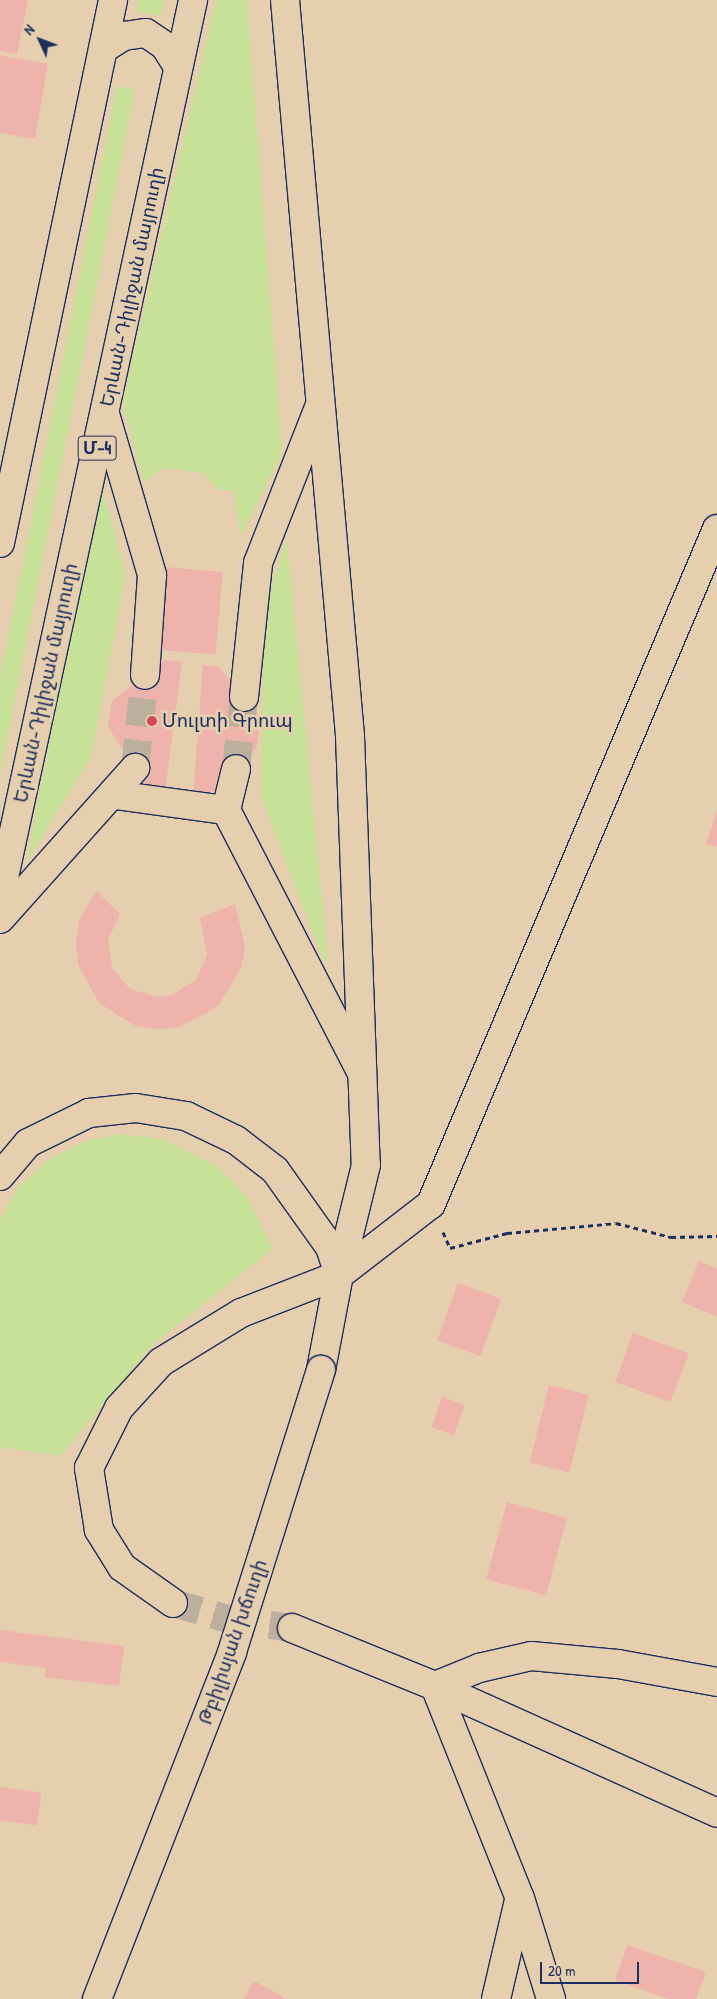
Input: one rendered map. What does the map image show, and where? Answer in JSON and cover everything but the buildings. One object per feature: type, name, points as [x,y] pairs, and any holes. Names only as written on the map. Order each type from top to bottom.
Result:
[{"type":"main road","points":[[0,543],[113,0]]},
{"type":"main road","name":"Երևան-Դիլիջան մայրուղի","points":[[0,896],[193,0]]},
{"type":"main road","name":"Թբիլիսյան խճուղի","points":[[97,1999],[232,1652],[321,1370],[339,1275],[366,1165],[361,1072],[350,736],[319,407],[285,0]]},
{"type":"main road","points":[[103,49],[124,36],[146,33],[165,46],[178,67]]},
{"type":"main road","points":[[244,697],[258,563],[319,407]]},
{"type":"main road","points":[[105,414],[152,575],[145,675]]},
{"type":"main road","points":[[173,1603],[122,1567],[99,1530],[89,1468],[119,1408],[161,1362],[240,1313],[339,1275],[431,1204],[717,529]]},
{"type":"main road","points":[[0,918],[115,796],[135,768]]},
{"type":"main road","points":[[236,768],[226,810],[361,1072]]},
{"type":"main road","points":[[115,796],[226,810]]},
{"type":"main road","points":[[0,1176],[28,1143],[89,1113],[136,1108],[186,1116],[236,1140],[275,1170],[330,1247],[339,1275]]},
{"type":"main road","points":[[292,1628],[435,1686],[717,1813]]},
{"type":"main road","points":[[435,1686],[479,1668],[531,1656],[618,1664],[717,1682]]},
{"type":"main road","points":[[435,1686],[520,1898],[551,1999]]},
{"type":"main road","points":[[496,1999],[520,1898]]},
{"type":"path","points":[[431,1204],[450,1248],[507,1233],[616,1223],[671,1236],[717,1236]]},
{"type":"green space","points":[[139,0],[164,0],[161,16],[137,11]]},
{"type":"green space","points":[[216,0],[247,0],[282,452],[241,536],[233,491],[217,489],[204,473],[162,468],[144,483],[123,402]]},
{"type":"green space","points":[[117,86],[135,90],[0,776],[0,678]]},
{"type":"green space","points":[[100,481],[126,573],[91,757],[26,863]]},
{"type":"green space","points":[[287,539],[328,962],[324,962],[261,797],[264,609]]},
{"type":"green space","points":[[122,1134],[161,1139],[216,1165],[247,1197],[273,1249],[154,1343],[60,1456],[0,1447],[0,1220],[19,1186],[52,1157],[89,1140]]},
{"type":"tunnel","points":[[135,768],[145,675]]},
{"type":"tunnel","points":[[236,769],[244,697]]},
{"type":"tunnel","points":[[173,1603],[228,1619],[292,1628]]},
{"type":"place","name":"Մուլտի Գրուպ","points":[[152,721]]}]
